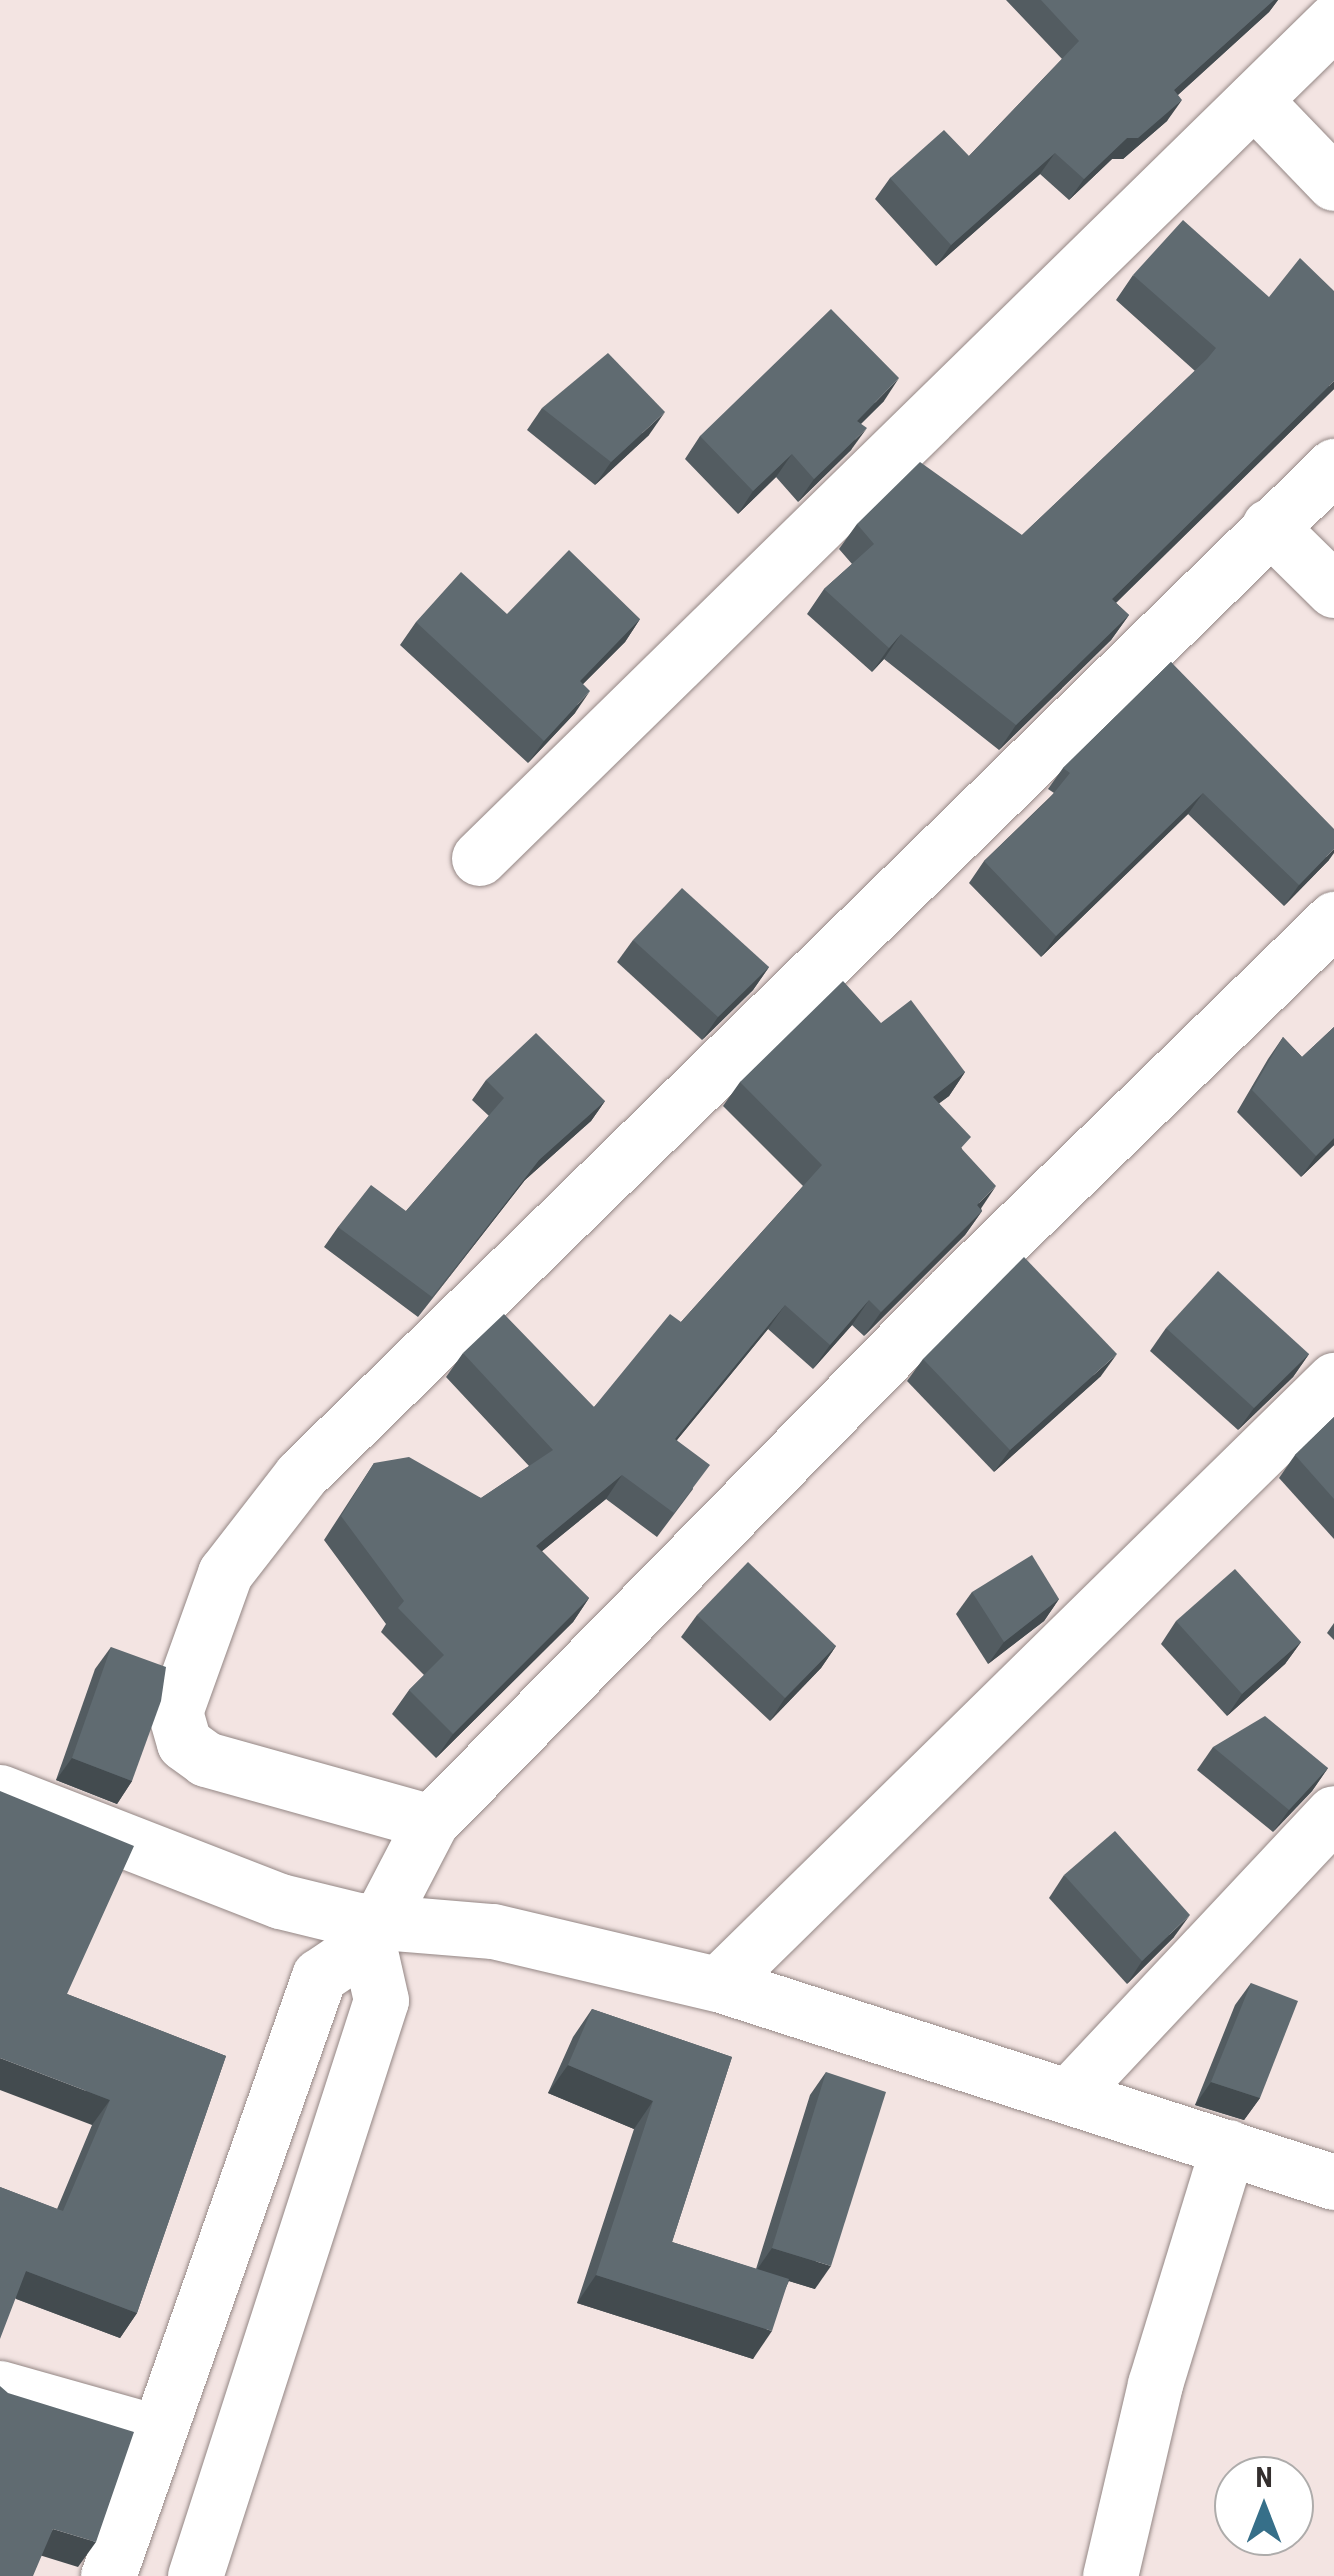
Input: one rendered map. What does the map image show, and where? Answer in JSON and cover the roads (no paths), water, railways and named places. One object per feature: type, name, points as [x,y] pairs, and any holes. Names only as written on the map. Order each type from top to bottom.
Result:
[{"type":"street","points":[[479,858],[1334,21]]},
{"type":"street","points":[[1254,100],[1334,183]]},
{"type":"street","points":[[431,1822],[206,1759],[184,1743],[175,1712],[225,1574],[301,1475],[1334,466]]},
{"type":"street","points":[[1269,526],[1334,590]]},
{"type":"street","points":[[195,2576],[381,2000],[372,1933],[431,1822],[948,1295],[1334,919]]},
{"type":"street","points":[[718,1984],[1334,1380]]},
{"type":"street","points":[[0,1792],[372,1933]]},
{"type":"street","points":[[1068,2096],[1334,1813]]},
{"type":"street","points":[[108,2576],[155,2432],[319,1976],[372,1933],[404,1919],[493,1930],[718,1984],[1334,2182]]},
{"type":"street","points":[[1110,2576],[1155,2384],[1228,2147]]},
{"type":"street","points":[[0,2388],[155,2432]]}]
